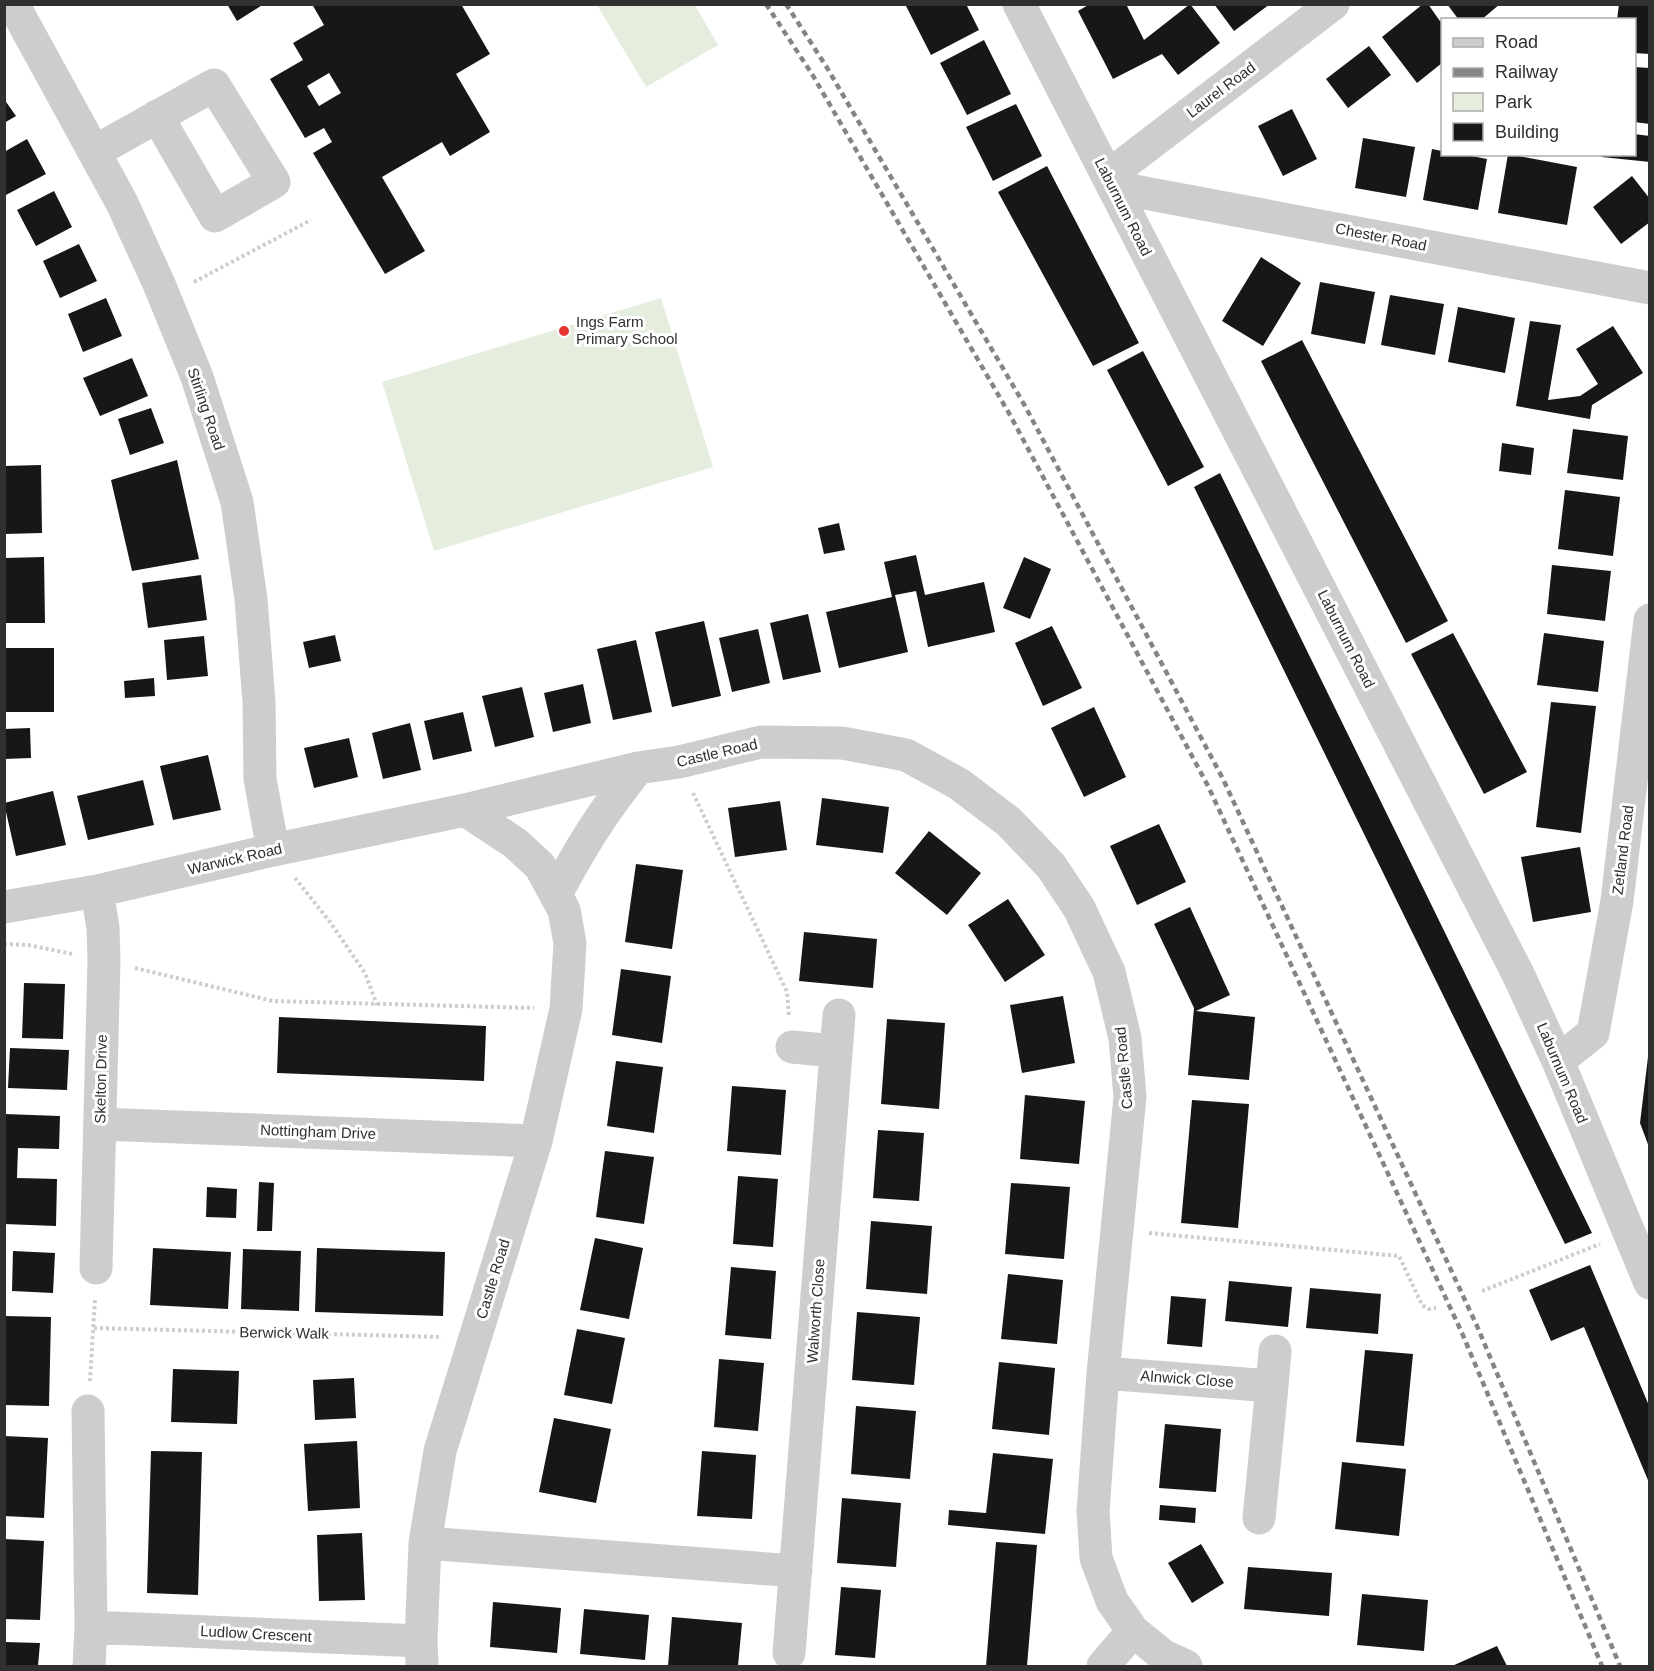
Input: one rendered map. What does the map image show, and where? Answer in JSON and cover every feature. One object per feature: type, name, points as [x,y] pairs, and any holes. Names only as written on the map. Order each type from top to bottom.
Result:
[{"type":"street","name":"Stirling Road","points":[[13,4],[122,203],[197,377],[237,502],[251,599],[259,702],[260,779],[273,850]]},
{"type":"street","name":"Laburnum Road","points":[[1019,4],[1513,964],[1558,1061],[1650,1283]]},
{"type":"street","name":"Laurel Road","points":[[1110,182],[1333,4]]},
{"type":"street","points":[[94,152],[157,116]]},
{"type":"street","name":"Chester Road","points":[[1110,182],[1650,288]]},
{"type":"street","name":"Zetland Road","points":[[1558,1061],[1593,1033],[1617,901],[1650,620]]},
{"type":"street","name":"Castle Road","points":[[465,810],[638,768],[679,762],[761,742],[842,743],[906,754],[959,784],[1009,822],[1051,866],[1079,908],[1109,972],[1125,1038],[1130,1098],[1103,1373],[1093,1511],[1096,1558],[1112,1601],[1133,1631],[1164,1656],[1186,1666]]},
{"type":"street","points":[[556,894],[583,843],[610,803],[638,768]]},
{"type":"street","name":"Warwick Road","points":[[4,907],[97,891],[273,850],[465,810]]},
{"type":"street","name":"Castle Road","points":[[422,1654],[425,1543],[440,1451],[536,1141],[566,1009],[570,943],[564,910],[540,866],[515,843],[465,810]]},
{"type":"street","name":"Skelton Drive","points":[[96,1268],[104,961],[103,928],[97,891]]},
{"type":"street","name":"Walworth Close","points":[[789,1653],[839,1015]]},
{"type":"street","points":[[792,1047],[836,1051]]},
{"type":"street","name":"Nottingham Drive","points":[[100,1124],[536,1141]]},
{"type":"street","points":[[1259,1518],[1275,1351]]},
{"type":"street","name":"Alnwick Close","points":[[1103,1373],[1272,1386]]},
{"type":"street","points":[[88,1412],[89,1666]]},
{"type":"street","points":[[425,1543],[796,1571]]},
{"type":"street","name":"Ludlow Crescent","points":[[90,1627],[422,1654]]},
{"type":"street","points":[[1103,1666],[1133,1631]]},
{"type":"path","points":[[164,298],[311,220]]},
{"type":"path","points":[[679,762],[787,992],[792,1047]]},
{"type":"path","points":[[273,850],[330,922],[365,973],[377,1005]]},
{"type":"path","points":[[4,944],[28,945],[104,961],[273,1001],[566,1009]]},
{"type":"path","points":[[1117,1230],[1399,1256],[1422,1305],[1429,1309],[1436,1308]]},
{"type":"path","points":[[1482,1291],[1629,1233]]},
{"type":"path","points":[[88,1412],[96,1268]]},
{"type":"path","name":"Berwick Walk","points":[[94,1328],[475,1338]]},
{"type":"green space","points":[[597,5],[695,5],[718,45],[646,87]]},
{"type":"green space","points":[[661,298],[713,467],[434,551],[382,382]]},
{"type":"building","points":[[227,4],[264,4],[237,21]]},
{"type":"building","points":[[312,4],[461,4],[490,54],[456,74],[490,132],[450,156],[442,142],[382,177],[425,251],[385,274],[313,153],[332,142],[324,128],[305,138],[270,79],[303,60],[293,43],[324,25]],"holes":[[[329,73],[341,93],[319,106],[307,86]]]},
{"type":"building","points":[[905,4],[966,4],[979,30],[931,55]]},
{"type":"building","points":[[1090,4],[1126,4],[1144,40],[1190,4],[1220,43],[1178,75],[1162,54],[1113,79],[1078,11]]},
{"type":"building","points":[[1214,4],[1270,4],[1234,31]]},
{"type":"building","points":[[1423,4],[1428,4],[1441,23],[1441,64],[1417,83],[1382,37]]},
{"type":"building","points":[[1447,4],[1500,4],[1483,18],[1458,18]]},
{"type":"building","points":[[1619,4],[1650,4],[1650,54],[1636,53],[1636,18],[1617,18]]},
{"type":"building","points":[[984,40],[1011,94],[967,115],[940,63]]},
{"type":"building","points":[[1369,46],[1391,75],[1348,108],[1326,79]]},
{"type":"building","points":[[1636,67],[1650,68],[1650,124],[1636,122]]},
{"type":"building","points":[[4,99],[16,116],[4,123]]},
{"type":"building","points":[[1016,104],[1042,156],[993,181],[966,127]]},
{"type":"building","points":[[1292,109],[1317,159],[1283,176],[1258,126]]},
{"type":"building","points":[[1636,134],[1650,136],[1650,162],[1602,157],[1636,156]]},
{"type":"building","points":[[1363,138],[1415,147],[1406,197],[1355,188]]},
{"type":"building","points":[[27,139],[46,174],[4,196],[4,152]]},
{"type":"building","points":[[1432,149],[1441,151],[1441,156],[1471,156],[1487,159],[1478,210],[1423,200]]},
{"type":"building","points":[[1508,156],[1577,167],[1567,225],[1498,213]]},
{"type":"building","points":[[1047,166],[1139,343],[1093,366],[998,192]]},
{"type":"building","points":[[1632,176],[1650,199],[1650,222],[1621,244],[1593,207]]},
{"type":"building","points":[[54,191],[72,227],[36,246],[17,210]]},
{"type":"building","points":[[79,244],[97,281],[60,298],[43,261]]},
{"type":"building","points":[[1261,257],[1301,283],[1263,346],[1222,321]]},
{"type":"building","points":[[1320,282],[1375,292],[1365,344],[1311,334]]},
{"type":"building","points":[[1390,295],[1444,304],[1435,355],[1381,345]]},
{"type":"building","points":[[106,298],[122,336],[83,352],[68,314]]},
{"type":"building","points":[[1458,307],[1515,318],[1505,373],[1448,362]]},
{"type":"building","points":[[1530,321],[1561,325],[1548,400],[1580,396],[1598,384],[1576,349],[1613,326],[1643,373],[1592,405],[1590,419],[1516,406]]},
{"type":"building","points":[[1302,340],[1448,621],[1406,643],[1261,361]]},
{"type":"building","points":[[1143,351],[1204,467],[1168,486],[1107,370]]},
{"type":"building","points":[[132,358],[148,396],[100,416],[83,378]]},
{"type":"building","points":[[151,408],[164,443],[130,455],[118,419]]},
{"type":"building","points":[[1573,429],[1628,436],[1623,480],[1567,473]]},
{"type":"building","points":[[1502,443],[1534,448],[1531,475],[1499,471]]},
{"type":"building","points":[[177,460],[199,559],[132,571],[111,480]]},
{"type":"building","points":[[41,465],[42,533],[4,534],[4,466]]},
{"type":"building","points":[[1220,473],[1592,1233],[1565,1244],[1194,487]]},
{"type":"building","points":[[1565,490],[1620,497],[1613,556],[1558,549]]},
{"type":"building","points":[[839,523],[845,550],[824,554],[818,528]]},
{"type":"building","points":[[916,555],[925,595],[984,582],[995,632],[928,647],[916,591],[895,595],[908,652],[839,668],[826,612],[892,597],[884,562]]},
{"type":"building","points":[[44,557],[45,623],[4,623],[4,558]]},
{"type":"building","points":[[1024,557],[1051,569],[1030,619],[1003,608]]},
{"type":"building","points":[[1552,565],[1611,571],[1605,621],[1547,614]]},
{"type":"building","points":[[201,575],[207,620],[148,628],[142,583]]},
{"type":"building","points":[[808,614],[821,672],[783,680],[770,623]]},
{"type":"building","points":[[704,621],[721,696],[672,707],[655,632]]},
{"type":"building","points":[[1052,626],[1082,688],[1043,706],[1015,643]]},
{"type":"building","points":[[758,629],[770,683],[732,692],[719,638]]},
{"type":"building","points":[[1453,633],[1527,772],[1484,794],[1411,654]]},
{"type":"building","points":[[1544,633],[1604,641],[1598,692],[1537,685]]},
{"type":"building","points":[[335,635],[341,661],[309,668],[303,642]]},
{"type":"building","points":[[204,636],[208,676],[167,680],[164,640]]},
{"type":"building","points":[[636,640],[652,712],[613,720],[597,649]]},
{"type":"building","points":[[4,648],[54,648],[54,712],[4,712]]},
{"type":"building","points":[[154,678],[155,696],[125,698],[124,681]]},
{"type":"building","points":[[583,684],[591,723],[553,732],[544,693]]},
{"type":"building","points":[[522,687],[534,737],[495,747],[482,696]]},
{"type":"building","points":[[1551,702],[1596,706],[1581,833],[1536,827]]},
{"type":"building","points":[[1094,707],[1126,777],[1084,797],[1051,728]]},
{"type":"building","points":[[463,712],[472,751],[433,760],[424,721]]},
{"type":"building","points":[[410,723],[421,770],[383,779],[372,733]]},
{"type":"building","points":[[30,728],[31,758],[4,759],[4,729]]},
{"type":"building","points":[[349,738],[358,777],[314,788],[304,748]]},
{"type":"building","points":[[208,755],[221,810],[173,820],[160,766]]},
{"type":"building","points":[[143,780],[154,825],[88,840],[77,796]]},
{"type":"building","points":[[53,791],[66,845],[16,856],[4,803]]},
{"type":"building","points":[[822,798],[889,807],[883,853],[816,845]]},
{"type":"building","points":[[780,801],[787,850],[735,857],[728,808]]},
{"type":"building","points":[[1159,824],[1186,882],[1137,905],[1110,846]]},
{"type":"building","points":[[929,831],[981,873],[947,915],[895,873]]},
{"type":"building","points":[[1580,847],[1591,912],[1533,922],[1521,857]]},
{"type":"building","points":[[636,864],[683,870],[672,949],[625,942]]},
{"type":"building","points":[[1008,899],[1045,955],[1005,982],[968,925]]},
{"type":"building","points":[[1190,907],[1230,995],[1196,1011],[1255,1017],[1249,1080],[1188,1075],[1194,1008],[1154,924]]},
{"type":"building","points":[[804,932],[877,939],[873,988],[799,981]]},
{"type":"building","points":[[621,969],[671,976],[662,1043],[612,1035]]},
{"type":"building","points":[[24,983],[65,984],[63,1039],[22,1038]]},
{"type":"building","points":[[1063,996],[1075,1063],[1022,1073],[1010,1005]]},
{"type":"building","points":[[279,1017],[486,1026],[484,1081],[277,1073]]},
{"type":"building","points":[[887,1019],[945,1023],[939,1109],[881,1104]]},
{"type":"building","points":[[10,1048],[69,1050],[67,1090],[8,1088]]},
{"type":"building","points":[[1648,1057],[1650,1057],[1649,1147],[1640,1123]]},
{"type":"building","points":[[616,1061],[663,1067],[654,1133],[607,1126]]},
{"type":"building","points":[[732,1086],[786,1090],[781,1155],[727,1151]]},
{"type":"building","points":[[1025,1095],[1085,1101],[1079,1164],[1020,1159]]},
{"type":"building","points":[[1192,1100],[1249,1104],[1238,1228],[1181,1223]]},
{"type":"building","points":[[4,1114],[60,1116],[59,1149],[18,1148],[17,1178],[57,1179],[56,1226],[4,1224]]},
{"type":"building","points":[[878,1130],[924,1133],[919,1201],[873,1198]]},
{"type":"building","points":[[605,1151],[654,1157],[644,1224],[596,1217]]},
{"type":"building","points":[[738,1176],[778,1179],[773,1247],[733,1244]]},
{"type":"building","points":[[259,1182],[274,1183],[272,1231],[257,1231]]},
{"type":"building","points":[[1011,1183],[1070,1187],[1064,1259],[1005,1254]]},
{"type":"building","points":[[207,1187],[237,1189],[236,1218],[206,1217]]},
{"type":"building","points":[[871,1221],[932,1226],[927,1294],[866,1289]]},
{"type":"building","points":[[595,1238],[643,1248],[629,1319],[580,1310]]},
{"type":"building","points":[[153,1248],[231,1252],[228,1309],[150,1305]]},
{"type":"building","points":[[317,1248],[445,1252],[443,1316],[315,1312]]},
{"type":"building","points":[[243,1249],[301,1251],[299,1311],[241,1309]]},
{"type":"building","points":[[13,1251],[55,1253],[53,1293],[12,1291]]},
{"type":"building","points":[[1590,1265],[1650,1408],[1650,1485],[1584,1327],[1551,1341],[1529,1290]]},
{"type":"building","points":[[731,1267],[776,1271],[771,1339],[725,1335]]},
{"type":"building","points":[[1008,1274],[1063,1280],[1057,1344],[1001,1339]]},
{"type":"building","points":[[1229,1281],[1292,1287],[1288,1327],[1225,1321]]},
{"type":"building","points":[[1310,1288],[1381,1294],[1378,1334],[1306,1328]]},
{"type":"building","points":[[1171,1296],[1206,1299],[1202,1347],[1167,1344]]},
{"type":"building","points":[[857,1312],[920,1317],[914,1385],[852,1380]]},
{"type":"building","points":[[4,1316],[51,1317],[49,1406],[4,1405]]},
{"type":"building","points":[[577,1329],[625,1338],[612,1404],[564,1395]]},
{"type":"building","points":[[1365,1350],[1413,1354],[1404,1446],[1356,1442]]},
{"type":"building","points":[[719,1359],[764,1363],[758,1431],[714,1427]]},
{"type":"building","points":[[999,1362],[1055,1368],[1049,1435],[992,1429]]},
{"type":"building","points":[[173,1369],[239,1371],[237,1424],[171,1422]]},
{"type":"building","points":[[354,1378],[356,1418],[315,1420],[313,1380]]},
{"type":"building","points":[[856,1406],[916,1411],[910,1479],[851,1474]]},
{"type":"building","points":[[554,1418],[611,1429],[596,1503],[539,1492]]},
{"type":"building","points":[[1165,1424],[1221,1429],[1216,1492],[1159,1488]]},
{"type":"building","points":[[4,1436],[48,1438],[44,1518],[4,1516]]},
{"type":"building","points":[[357,1441],[360,1508],[308,1511],[304,1444]]},
{"type":"building","points":[[151,1451],[202,1452],[198,1595],[147,1593]]},
{"type":"building","points":[[702,1451],[756,1455],[752,1519],[697,1516]]},
{"type":"building","points":[[993,1453],[1053,1459],[1045,1534],[948,1525],[949,1510],[986,1513]]},
{"type":"building","points":[[1342,1462],[1406,1469],[1399,1536],[1335,1529]]},
{"type":"building","points":[[842,1498],[901,1503],[896,1567],[837,1563]]},
{"type":"building","points":[[1160,1505],[1196,1508],[1195,1523],[1159,1520]]},
{"type":"building","points":[[362,1533],[365,1600],[319,1601],[317,1535]]},
{"type":"building","points":[[4,1539],[44,1541],[40,1620],[4,1619]]},
{"type":"building","points":[[996,1542],[1037,1545],[1027,1666],[986,1666]]},
{"type":"building","points":[[1201,1544],[1224,1583],[1192,1603],[1168,1563]]},
{"type":"building","points":[[1248,1567],[1332,1573],[1329,1616],[1244,1609]]},
{"type":"building","points":[[841,1587],[881,1590],[875,1658],[835,1655]]},
{"type":"building","points":[[1362,1594],[1428,1600],[1424,1651],[1357,1645]]},
{"type":"building","points":[[493,1602],[561,1608],[557,1653],[490,1647]]},
{"type":"building","points":[[584,1609],[649,1615],[645,1660],[580,1654]]},
{"type":"building","points":[[672,1617],[742,1623],[738,1666],[668,1666]]},
{"type":"building","points":[[4,1642],[40,1643],[38,1666],[4,1666]]},
{"type":"building","points":[[1497,1646],[1507,1666],[1452,1666]]},
{"type":"railway","points":[[766,4],[812,74],[1010,415],[1208,786],[1462,1333],[1602,1666]]},
{"type":"railway","points":[[786,4],[826,66],[1025,406],[1223,779],[1477,1326],[1620,1666]]},
{"type":"place","name":"Ings Farm Primary School","points":[[564,331]]}]
